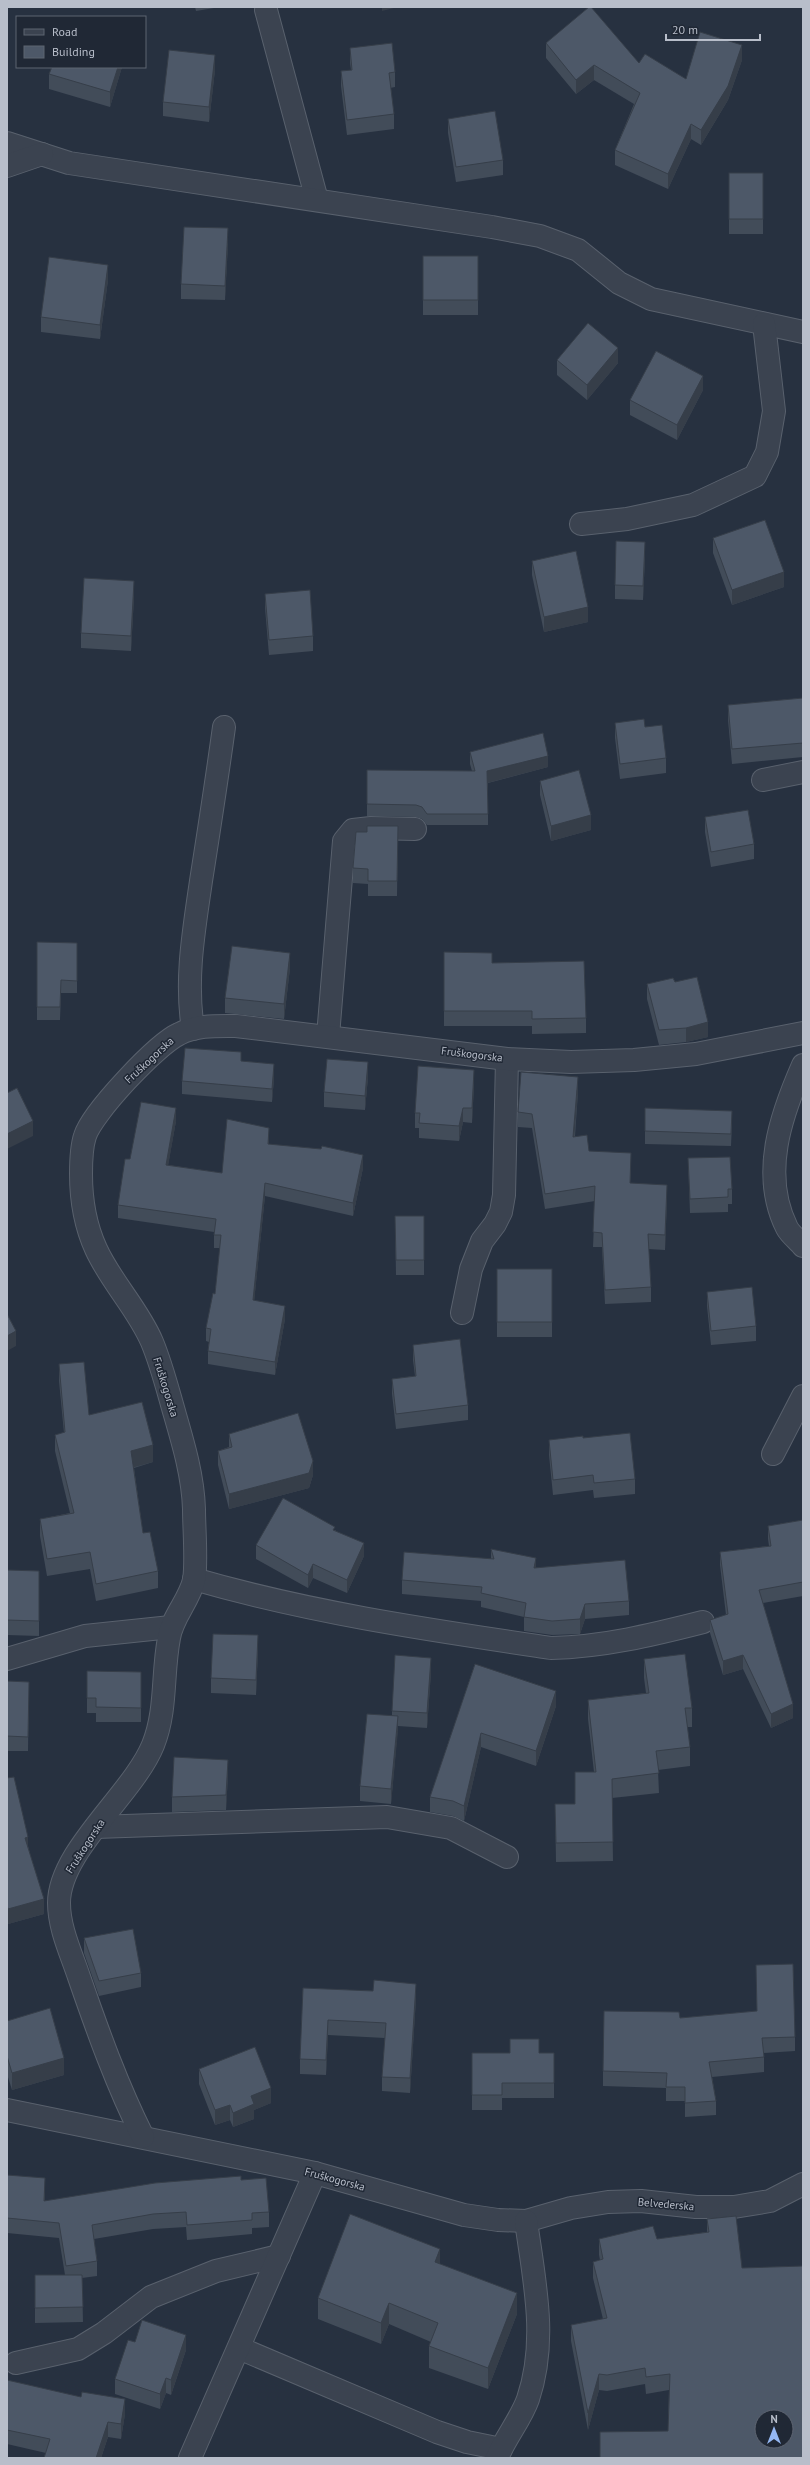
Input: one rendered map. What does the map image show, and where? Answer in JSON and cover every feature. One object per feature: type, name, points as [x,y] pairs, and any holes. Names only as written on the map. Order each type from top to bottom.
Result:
[{"type":"street","points":[[266,10],[316,200]]},
{"type":"street","points":[[7,143],[69,163],[316,200],[540,236],[578,250],[619,283],[651,299],[803,332]]},
{"type":"street","points":[[7,166],[42,154]]},
{"type":"street","points":[[581,524],[627,519],[693,505],[755,476],[767,452],[774,411],[764,324]]},
{"type":"street","points":[[193,1029],[190,1008],[189,980],[192,944],[224,727]]},
{"type":"street","points":[[763,780],[803,772]]},
{"type":"street","points":[[328,1036],[344,841],[353,830],[371,828],[416,829]]},
{"type":"street","name":"Fruškogorska","points":[[143,2137],[121,2094],[62,1927],[59,1901],[67,1871],[96,1827],[135,1777],[152,1747],[162,1717],[167,1649],[171,1627],[194,1579],[194,1504],[189,1464],[163,1374],[151,1340],[96,1250],[84,1218],[81,1187],[81,1159],[85,1135],[94,1118],[110,1096],[158,1050],[178,1034],[202,1027],[236,1026],[508,1059],[571,1062],[634,1060],[696,1054],[803,1033]]},
{"type":"street","points":[[462,1313],[470,1270],[482,1241],[495,1224],[501,1212],[504,1195],[508,1059]]},
{"type":"street","points":[[803,1065],[786,1103],[777,1140],[774,1173],[776,1199],[787,1229],[803,1246]]},
{"type":"street","points":[[773,1454],[803,1396]]},
{"type":"street","points":[[194,1579],[261,1599],[352,1618],[551,1648],[580,1648],[620,1642],[704,1622]]},
{"type":"street","points":[[7,1659],[85,1636],[171,1627]]},
{"type":"street","points":[[96,1827],[387,1818],[450,1828],[507,1857]]},
{"type":"street","name":"Fruškogorska","points":[[7,2110],[315,2173],[464,2215],[498,2220],[526,2221]]},
{"type":"street","points":[[190,2458],[315,2173]]},
{"type":"street","name":"Belvederska","points":[[526,2221],[571,2208],[608,2202],[641,2201],[696,2207],[734,2207],[770,2201],[803,2184]]},
{"type":"street","points":[[239,2348],[437,2432],[499,2453],[528,2400],[539,2343],[539,2316],[526,2221]]},
{"type":"street","points":[[16,2363],[78,2349],[104,2333],[151,2297],[216,2271],[279,2256]]},
{"type":"building","points":[[589,7],[591,7],[639,63],[645,54],[686,79],[700,32],[742,45],[728,86],[701,130],[691,124],[668,174],[615,150],[640,93],[594,65],[576,80],[546,43]]},
{"type":"building","points":[[392,43],[395,72],[389,73],[394,114],[347,120],[341,71],[352,70],[350,48]]},
{"type":"building","points":[[169,50],[215,55],[209,107],[163,102]]},
{"type":"building","points":[[52,68],[118,68],[110,92],[49,74]]},
{"type":"building","points":[[495,111],[503,160],[456,167],[448,119]]},
{"type":"building","points":[[729,173],[763,173],[763,219],[729,219]]},
{"type":"building","points":[[184,227],[228,228],[225,286],[181,284]]},
{"type":"building","points":[[423,256],[478,256],[478,300],[423,300]]},
{"type":"building","points":[[49,257],[108,265],[100,325],[41,317]]},
{"type":"building","points":[[588,323],[618,348],[587,385],[557,360]]},
{"type":"building","points":[[656,351],[703,376],[677,425],[630,400]]},
{"type":"building","points":[[765,520],[784,572],[732,590],[713,538]]},
{"type":"building","points":[[616,541],[645,542],[643,586],[615,585]]},
{"type":"building","points":[[576,551],[588,607],[544,617],[532,561]]},
{"type":"building","points":[[84,578],[134,581],[131,636],[81,633]]},
{"type":"building","points":[[310,590],[313,636],[269,640],[265,594]]},
{"type":"building","points":[[803,698],[803,743],[732,749],[728,705]]},
{"type":"building","points":[[644,719],[645,727],[662,725],[666,758],[620,764],[615,723]]},
{"type":"building","points":[[543,733],[548,756],[487,771],[488,814],[427,814],[422,807],[416,805],[367,804],[367,770],[475,771],[470,752]]},
{"type":"building","points":[[579,770],[591,815],[551,826],[540,781]]},
{"type":"building","points":[[748,810],[754,844],[711,852],[705,817]]},
{"type":"building","points":[[367,826],[398,826],[397,881],[368,881],[368,869],[353,868],[356,832],[367,832]]},
{"type":"building","points":[[37,942],[77,943],[77,981],[61,980],[60,1007],[37,1007]]},
{"type":"building","points":[[232,946],[290,953],[284,1004],[225,998]]},
{"type":"building","points":[[444,952],[492,953],[492,963],[584,961],[586,1018],[532,1019],[532,1011],[444,1011]]},
{"type":"building","points":[[697,977],[708,1022],[686,1028],[659,1030],[647,984],[673,978],[675,982]]},
{"type":"building","points":[[185,1048],[241,1052],[241,1061],[274,1064],[272,1089],[182,1081]]},
{"type":"building","points":[[327,1059],[368,1062],[365,1096],[324,1092]]},
{"type":"building","points":[[418,1066],[474,1070],[472,1108],[463,1108],[459,1126],[419,1123],[420,1113],[415,1113]]},
{"type":"building","points":[[521,1072],[578,1077],[573,1137],[587,1135],[589,1151],[631,1153],[630,1183],[667,1185],[665,1235],[648,1234],[651,1287],[605,1290],[602,1233],[593,1232],[595,1186],[545,1194],[532,1114],[518,1112]]},
{"type":"building","points":[[17,1088],[33,1121],[7,1134],[7,1093]]},
{"type":"building","points":[[141,1102],[176,1108],[166,1165],[222,1173],[227,1119],[269,1128],[268,1144],[321,1149],[322,1146],[363,1155],[353,1203],[265,1183],[253,1300],[285,1306],[275,1362],[208,1351],[211,1329],[206,1328],[213,1293],[215,1294],[221,1235],[214,1235],[216,1219],[118,1205],[125,1159],[130,1159]]},
{"type":"building","points":[[645,1108],[732,1111],[731,1134],[645,1131]]},
{"type":"building","points":[[730,1157],[732,1189],[728,1189],[728,1197],[690,1199],[688,1158]]},
{"type":"building","points":[[395,1216],[424,1216],[424,1260],[396,1260]]},
{"type":"building","points":[[497,1269],[552,1269],[552,1322],[497,1322]]},
{"type":"building","points":[[752,1287],[756,1326],[711,1331],[707,1292]]},
{"type":"building","points":[[7,1314],[16,1331],[7,1336]]},
{"type":"building","points":[[460,1339],[468,1405],[396,1414],[392,1379],[416,1376],[413,1345]]},
{"type":"building","points":[[84,1362],[89,1415],[142,1402],[153,1445],[131,1451],[143,1533],[150,1532],[158,1571],[96,1584],[90,1552],[47,1559],[40,1519],[74,1513],[55,1435],[65,1432],[59,1364]]},
{"type":"building","points":[[298,1413],[313,1461],[309,1473],[229,1494],[218,1451],[232,1447],[229,1434]]},
{"type":"building","points":[[630,1433],[635,1479],[594,1483],[593,1475],[553,1480],[549,1440]]},
{"type":"building","points":[[283,1498],[335,1527],[333,1530],[364,1543],[347,1580],[313,1564],[308,1575],[256,1545]]},
{"type":"building","points":[[803,1520],[803,1582],[759,1590],[793,1704],[771,1714],[743,1655],[723,1661],[710,1620],[728,1614],[720,1552],[771,1546],[768,1526]]},
{"type":"building","points":[[491,1549],[536,1558],[534,1568],[625,1560],[629,1601],[585,1604],[580,1619],[552,1621],[524,1617],[526,1603],[481,1593],[482,1587],[402,1580],[404,1552],[494,1559]]},
{"type":"building","points":[[7,1570],[39,1571],[39,1621],[7,1620]]},
{"type":"building","points":[[213,1634],[258,1635],[256,1680],[211,1678]]},
{"type":"building","points":[[685,1654],[692,1708],[685,1708],[690,1747],[656,1751],[659,1773],[612,1779],[613,1842],[556,1843],[555,1804],[575,1804],[575,1772],[596,1772],[588,1700],[649,1693],[644,1659]]},
{"type":"building","points":[[395,1655],[431,1658],[427,1713],[392,1711]]},
{"type":"building","points":[[475,1664],[556,1691],[536,1751],[481,1733],[464,1806],[453,1801],[430,1797]]},
{"type":"building","points":[[87,1671],[141,1672],[141,1708],[96,1707],[96,1698],[87,1698]]},
{"type":"building","points":[[7,1681],[29,1682],[28,1737],[7,1736]]},
{"type":"building","points":[[367,1714],[398,1716],[391,1789],[360,1786]]},
{"type":"building","points":[[174,1757],[228,1760],[226,1795],[172,1797]]},
{"type":"building","points":[[14,1777],[28,1837],[25,1838],[44,1899],[8,1909],[7,1778]]},
{"type":"building","points":[[133,1929],[141,1973],[99,1981],[84,1938]]},
{"type":"building","points":[[793,1964],[795,2037],[762,2038],[764,2057],[709,2062],[716,2101],[685,2103],[685,2087],[666,2087],[667,2073],[603,2071],[604,2011],[679,2012],[680,2018],[757,2011],[756,1965]]},
{"type":"building","points":[[374,1980],[416,1984],[410,2078],[382,2077],[386,2023],[328,2020],[326,2060],[300,2059],[303,1988],[373,1991]]},
{"type":"building","points":[[50,2008],[64,2058],[12,2073],[7,2056],[7,2021]]},
{"type":"building","points":[[510,2039],[539,2039],[539,2053],[554,2053],[554,2083],[502,2083],[502,2095],[472,2095],[472,2053],[510,2053]]},
{"type":"building","points":[[255,2047],[271,2088],[251,2096],[254,2104],[233,2113],[230,2105],[215,2110],[199,2069]]},
{"type":"building","points":[[7,2175],[45,2178],[44,2201],[155,2183],[241,2176],[241,2180],[266,2178],[269,2212],[252,2213],[252,2220],[187,2225],[186,2212],[153,2214],[92,2225],[97,2261],[66,2266],[59,2223],[7,2218]]},
{"type":"building","points":[[350,2214],[440,2249],[435,2262],[517,2293],[488,2368],[429,2346],[438,2323],[389,2303],[381,2323],[318,2298]]},
{"type":"building","points":[[736,2216],[742,2268],[803,2266],[803,2458],[600,2458],[600,2432],[668,2431],[670,2374],[646,2377],[645,2368],[607,2375],[599,2374],[588,2413],[571,2325],[607,2318],[593,2262],[603,2259],[599,2239],[653,2226],[657,2239],[709,2232],[707,2219]]},
{"type":"building","points":[[35,2275],[82,2275],[83,2307],[35,2308]]},
{"type":"building","points":[[142,2320],[186,2335],[171,2380],[166,2378],[160,2394],[115,2379],[128,2340],[135,2342]]},
{"type":"building","points":[[7,2380],[81,2397],[82,2392],[125,2399],[121,2424],[108,2422],[96,2458],[44,2458],[50,2439],[7,2430]]}]
